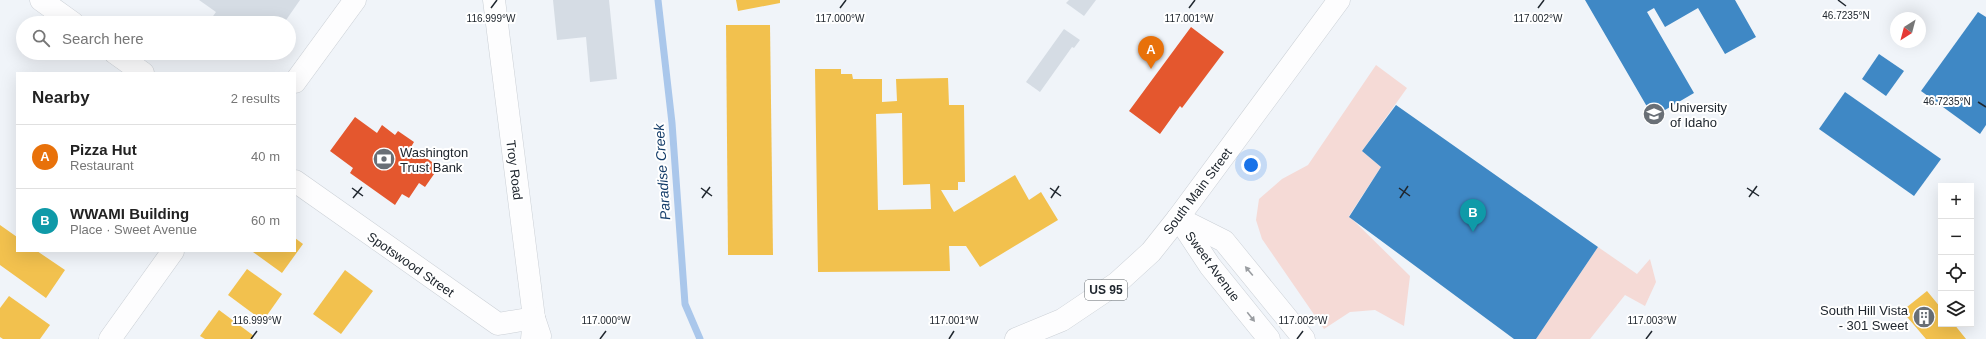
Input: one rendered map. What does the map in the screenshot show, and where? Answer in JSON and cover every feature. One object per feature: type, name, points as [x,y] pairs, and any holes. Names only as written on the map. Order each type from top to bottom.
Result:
[{"type":"main road","points":[[41,0],[63,16]]},
{"type":"main road","points":[[296,81],[355,0]]},
{"type":"main road","name":"Troy Road","points":[[494,0],[533,329],[541,339]]},
{"type":"main road","name":"South Main Street","points":[[1016,339],[1062,320],[1117,283],[1151,252],[1178,218],[1339,0]]},
{"type":"main road","points":[[125,60],[142,72]]},
{"type":"main road","name":"Spotswood Street","points":[[296,182],[498,324],[533,329]]},
{"type":"main road","name":"Sweet Avenue","points":[[1178,218],[1210,266],[1269,339]]},
{"type":"main road","name":"Sweet Avenue","points":[[1178,218],[1224,241],[1304,339]]},
{"type":"main road","points":[[110,339],[172,252]]},
{"type":"shaded area","points":[[1376,65],[1407,88],[1362,151],[1381,167],[1349,216],[1410,276],[1404,326],[1375,310],[1350,312],[1324,329],[1262,239],[1256,220],[1259,199],[1282,179],[1308,165]]},
{"type":"shaded area","points":[[1598,247],[1637,274],[1650,259],[1656,282],[1645,306],[1625,295],[1590,339],[1536,339]]},
{"type":"building: Homes","points":[[736,0],[780,0],[780,3],[738,11]]},
{"type":"building: Homes","points":[[726,25],[770,25],[773,255],[728,255]]},
{"type":"building: Homes","points":[[815,69],[841,69],[841,74],[852,74],[853,79],[882,79],[882,102],[897,101],[896,79],[948,78],[949,105],[964,105],[965,182],[958,182],[958,190],[941,190],[954,212],[1015,175],[1029,200],[1041,192],[1058,220],[980,267],[966,246],[949,246],[950,271],[818,272]],"holes":[[[902,113],[903,185],[930,184],[931,209],[878,210],[876,114]]]},
{"type":"building: Homes","points":[[0,225],[16,236],[16,252],[38,252],[65,270],[46,298],[0,265]]},
{"type":"building: Homes","points":[[296,239],[303,244],[282,273],[253,252],[296,252]]},
{"type":"building: Homes","points":[[247,269],[282,294],[263,321],[228,295]]},
{"type":"building: Homes","points":[[345,270],[373,291],[341,334],[313,314]]},
{"type":"building: Homes","name":"South Hill Vista - 301 Sweet","points":[[1927,291],[1938,304],[1938,327],[1956,327],[1966,339],[1926,339],[1902,311]]},
{"type":"building: Homes","points":[[9,296],[50,325],[40,339],[3,339],[0,337],[0,308]]},
{"type":"building: Homes","points":[[219,310],[254,336],[252,339],[205,339],[200,336]]},
{"type":"building: Shops","points":[[1191,27],[1224,52],[1182,108],[1180,106],[1160,134],[1129,111]]},
{"type":"building: Shops","name":"Washington Trust Bank","points":[[355,117],[377,133],[382,125],[395,135],[398,131],[414,142],[411,147],[439,167],[425,187],[419,183],[409,198],[402,194],[395,205],[350,173],[353,168],[330,151]]},
{"type":"building: Schools","points":[[1585,0],[1735,0],[1756,37],[1725,54],[1698,8],[1665,27],[1654,8],[1647,12],[1694,93],[1653,117]]},
{"type":"building: Schools","points":[[1978,12],[1986,17],[1986,125],[1980,134],[1921,91]]},
{"type":"building: Schools","points":[[1879,54],[1904,71],[1886,96],[1862,79]]},
{"type":"building: Schools","points":[[1845,92],[1941,159],[1914,196],[1819,129]]},
{"type":"building: Schools","points":[[1396,105],[1598,247],[1536,339],[1514,339],[1349,217],[1381,167],[1362,151]]},
{"type":"building: Other","points":[[199,0],[300,0],[289,16],[213,16],[216,12]]},
{"type":"building: Other","points":[[553,0],[609,0],[617,79],[590,82],[586,37],[557,40]]},
{"type":"building: Other","points":[[1069,0],[1096,0],[1084,16],[1066,3]]},
{"type":"building: Other","points":[[1064,29],[1080,40],[1074,48],[1072,47],[1040,92],[1026,82]]},
{"type":"waterway","name":"Paradise Creek","points":[[658,0],[672,123],[685,304],[700,339]]},
{"type":"place","name":"Pizza Hut","points":[[1151,69]]},
{"type":"place","name":"University of Idaho","points":[[1654,114]]},
{"type":"place","name":"Washington Trust Bank","points":[[384,159]]},
{"type":"place","name":"WWAMI Building","points":[[1473,232]]},
{"type":"place","name":"South Hill Vista - 301 Sweet","points":[[1924,317]]}]
